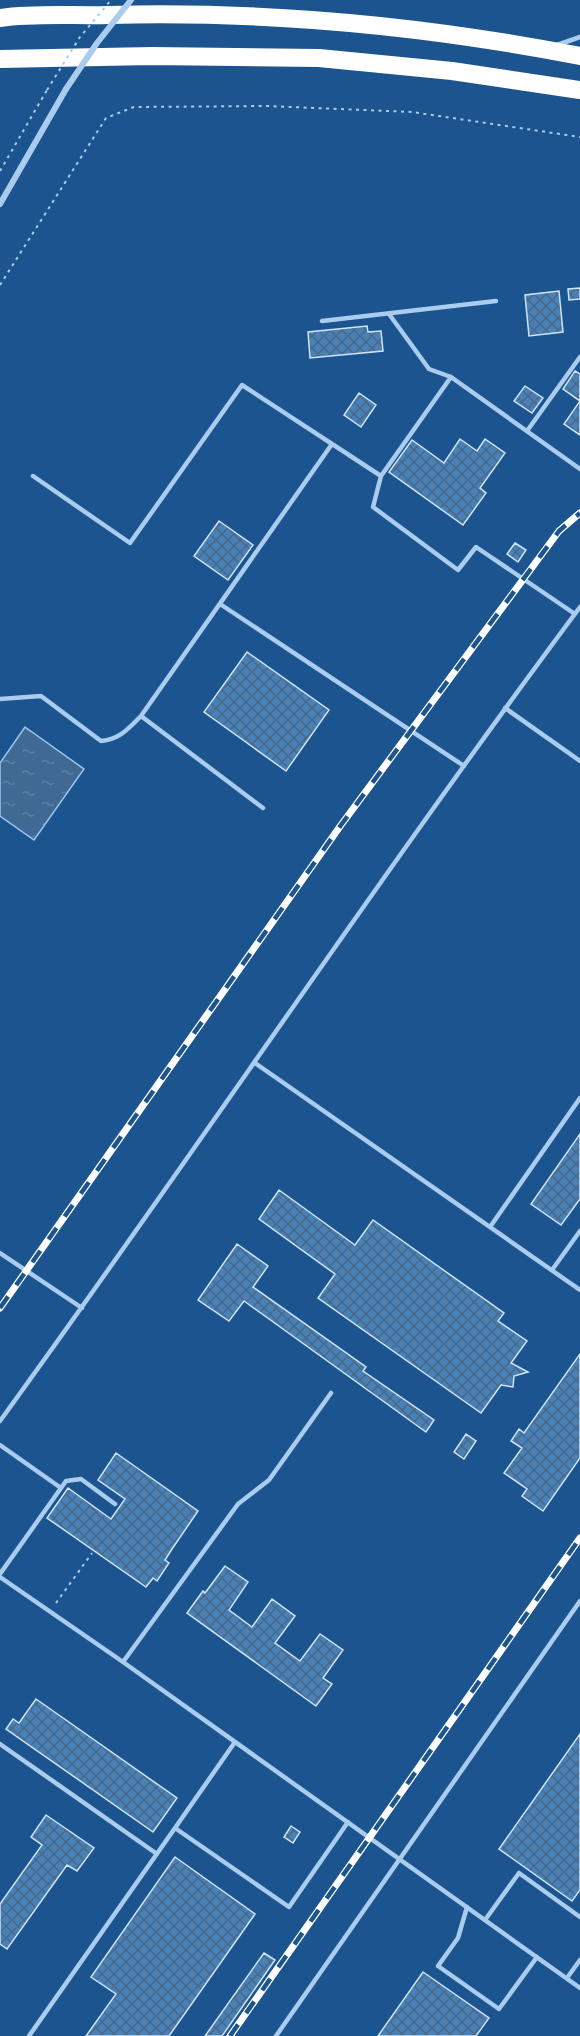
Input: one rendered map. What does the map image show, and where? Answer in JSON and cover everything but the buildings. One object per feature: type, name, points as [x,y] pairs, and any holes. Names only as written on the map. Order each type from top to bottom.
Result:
[{"type":"highway","points":[[0,18],[163,14],[316,19],[544,49],[580,56]]},
{"type":"highway","points":[[0,59],[152,56],[319,58],[452,71],[580,90]]},
{"type":"street","points":[[0,204],[66,89],[97,43],[131,0]]},
{"type":"lane","points":[[544,49],[580,37]]},
{"type":"lane","points":[[322,321],[496,301]]},
{"type":"lane","points":[[389,314],[429,369],[451,377],[580,469]]},
{"type":"lane","points":[[527,431],[580,357]]},
{"type":"lane","points":[[451,377],[381,476],[373,507],[458,570],[476,547],[574,614]]},
{"type":"lane","points":[[33,476],[130,543],[242,385],[381,476]]},
{"type":"lane","points":[[0,699],[40,696],[100,741],[113,740],[125,733],[141,716],[332,444]]},
{"type":"lane","points":[[220,604],[464,766]]},
{"type":"lane","points":[[0,1421],[505,708],[580,607]]},
{"type":"lane","points":[[505,708],[580,761]]},
{"type":"lane","points":[[141,716],[262,808]]},
{"type":"lane","points":[[255,1063],[580,1290]]},
{"type":"lane","points":[[490,1227],[580,1098]]},
{"type":"lane","points":[[552,1270],[580,1231]]},
{"type":"lane","points":[[0,1261],[2,1254],[82,1308]]},
{"type":"lane","points":[[123,1662],[238,1504],[269,1480],[331,1394]]},
{"type":"lane","points":[[0,1445],[61,1488]]},
{"type":"lane","points":[[115,1504],[81,1479],[66,1481],[0,1576],[580,1988]]},
{"type":"lane","points":[[276,2036],[580,1601]]},
{"type":"lane","points":[[29,2036],[235,1742]]},
{"type":"lane","points":[[0,1744],[157,1854]]},
{"type":"lane","points":[[175,1828],[289,1907],[348,1822]]},
{"type":"lane","points":[[485,1920],[519,1873],[580,1917]]},
{"type":"lane","points":[[467,1907],[458,1938],[438,1966],[499,2009],[537,1957]]},
{"type":"lane","points":[[567,1978],[580,1960]]},
{"type":"path","points":[[0,171],[47,90],[81,38],[111,0]]},
{"type":"path","points":[[0,285],[106,118],[134,107],[267,106],[412,112],[580,137]]},
{"type":"path","points":[[56,1603],[92,1553]]},
{"type":"water","points":[[25,727],[84,769],[34,840],[0,816],[0,763]]},
{"type":"railway","points":[[0,1308],[341,825],[559,531],[580,513]]},
{"type":"railway","points":[[230,2036],[580,1538]]}]
